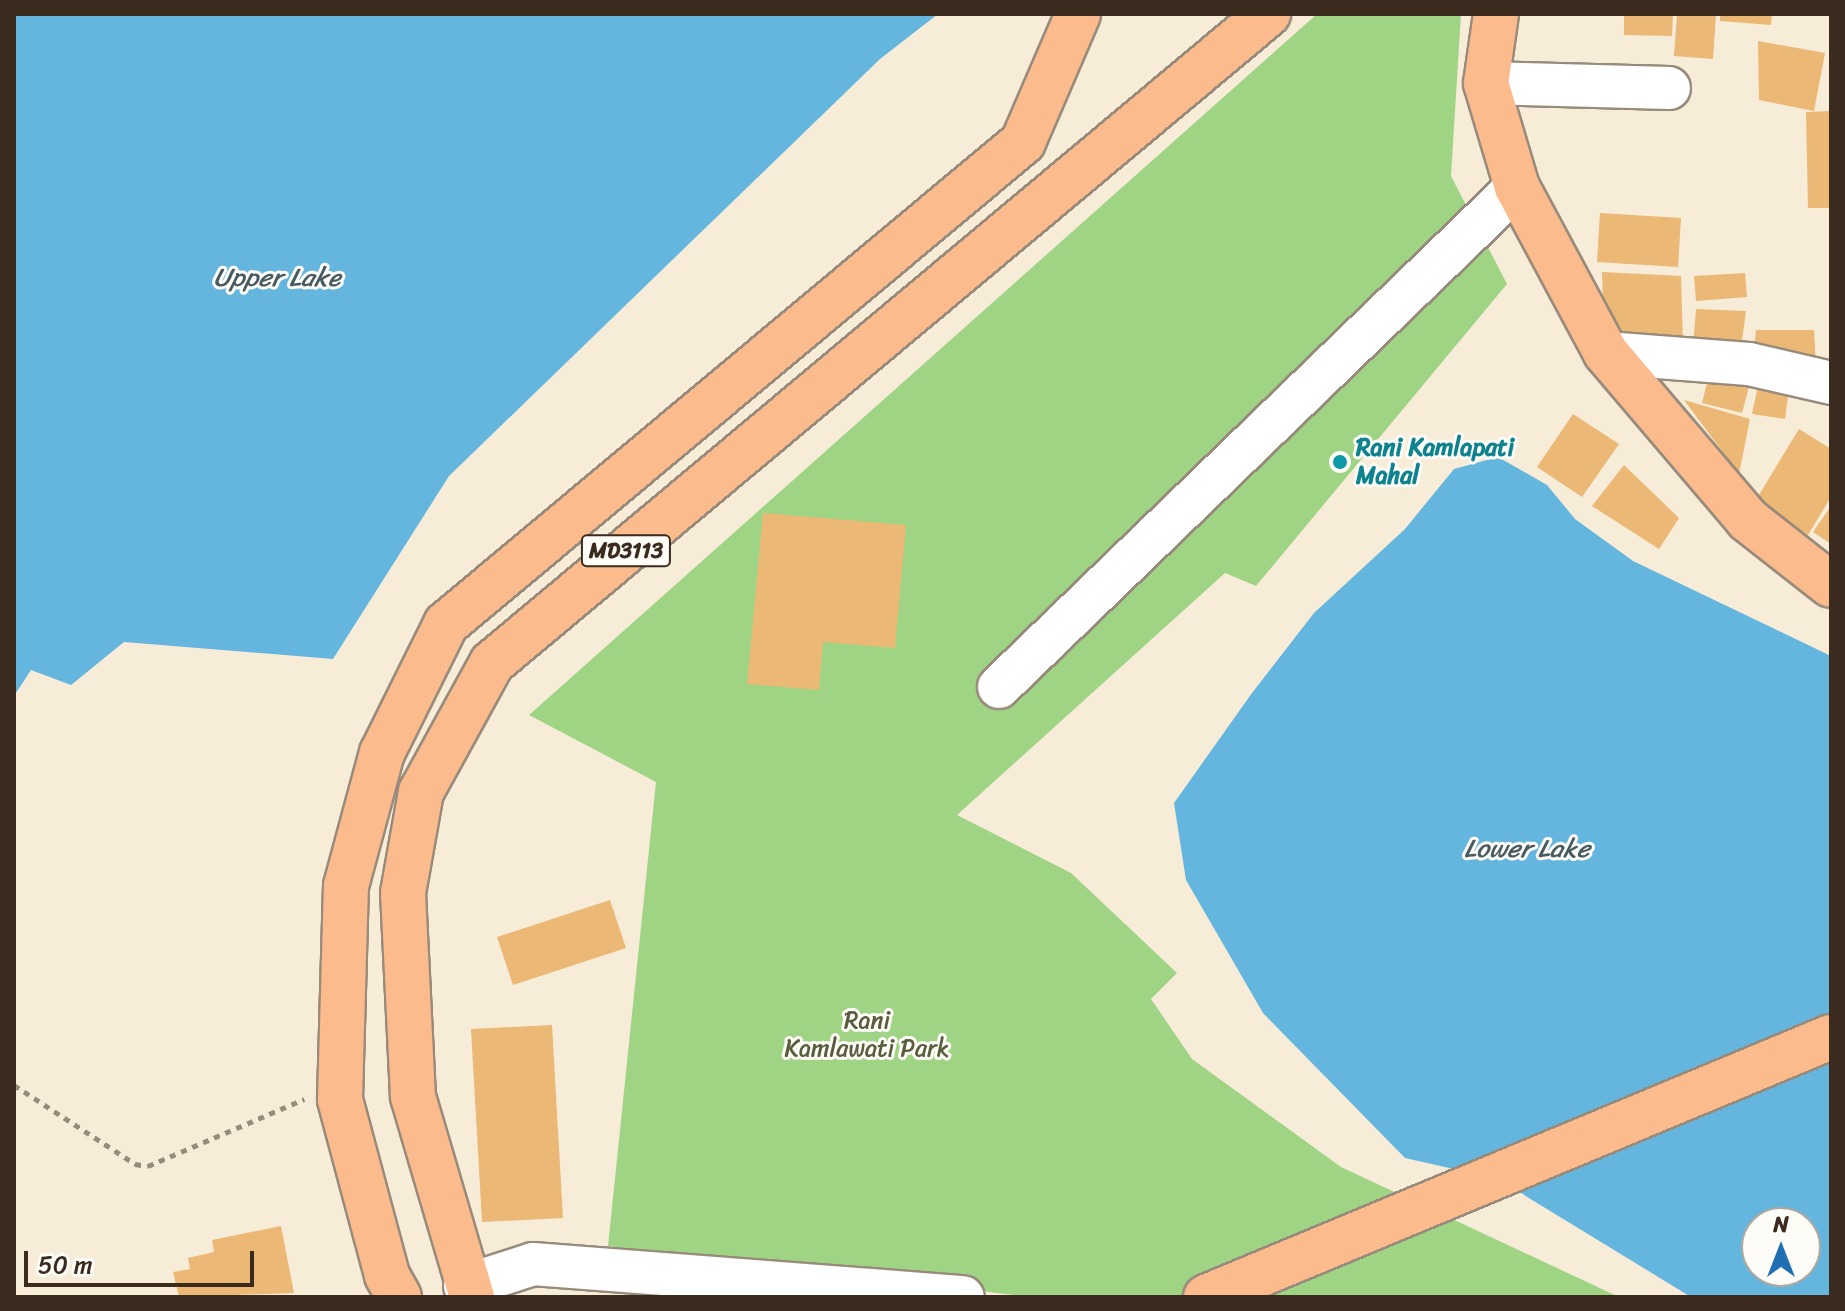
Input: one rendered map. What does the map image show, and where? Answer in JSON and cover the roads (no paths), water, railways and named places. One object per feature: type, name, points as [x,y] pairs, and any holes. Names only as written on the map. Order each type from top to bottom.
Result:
[{"type":"main road","name":"MD3113","points":[[399,1297],[383,1260],[341,1084],[346,886],[382,753],[446,624],[1023,142],[1078,14]]},
{"type":"main road","name":"MD3113","points":[[468,1292],[413,1097],[403,893],[421,792],[492,663],[1268,14]]},
{"type":"main road","points":[[1496,14],[1486,83],[1517,187],[1606,353],[1748,520],[1831,585]]},
{"type":"main road","points":[[1206,1297],[1831,1037]]},
{"type":"street","points":[[1486,83],[1669,88]]},
{"type":"street","points":[[999,687],[1517,187]]},
{"type":"street","points":[[1606,353],[1749,364],[1831,383]]},
{"type":"street","points":[[468,1292],[533,1264],[957,1294]]},
{"type":"water","name":"Upper Lake","points":[[14,14],[938,14],[880,59],[449,476],[333,659],[124,642],[71,685],[31,670],[14,696]]},
{"type":"water","name":"Lower Lake","points":[[1498,457],[1547,485],[1575,519],[1633,561],[1831,656],[1831,1297],[1691,1297],[1498,1179],[1405,1158],[1263,1013],[1186,880],[1174,803],[1252,693],[1314,613],[1405,529],[1454,469]]},
{"type":"place","name":"Rani Kamlapati Mahal","points":[[1340,462]]},
{"type":"park label","name":"Rani Kamlawati Park","points":[[867,1035]]}]
